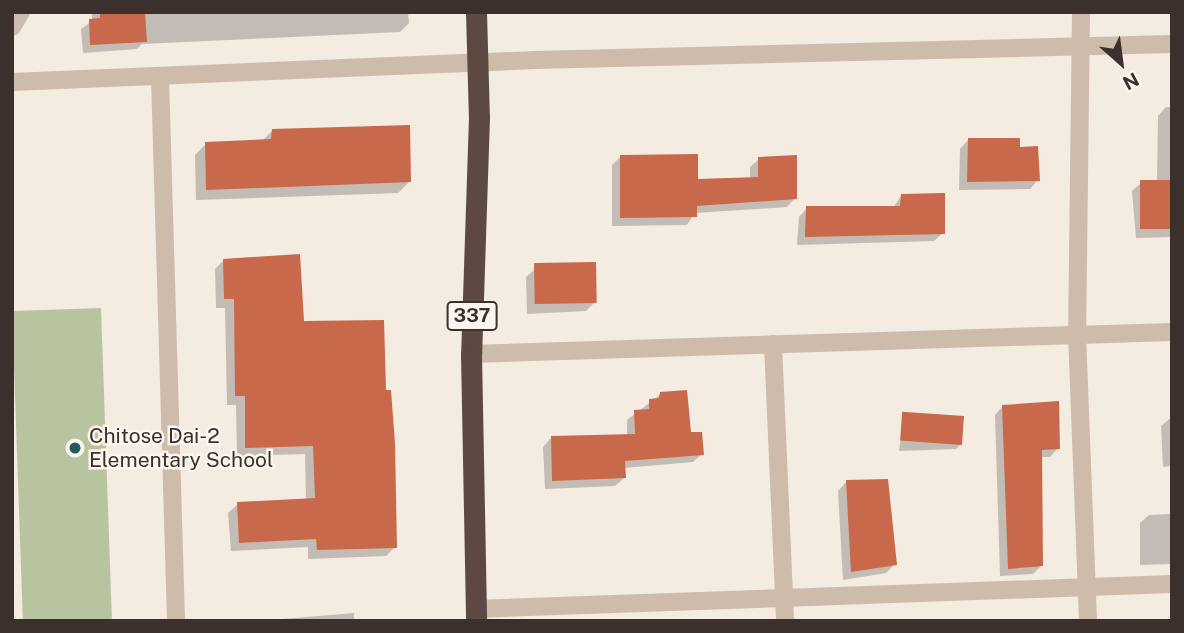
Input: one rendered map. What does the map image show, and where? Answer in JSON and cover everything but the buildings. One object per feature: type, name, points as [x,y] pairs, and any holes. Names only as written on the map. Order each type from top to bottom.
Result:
[{"type":"highway","name":"337","points":[[476,12],[471,354],[476,615]]},
{"type":"street","points":[[12,27],[21,12]]},
{"type":"street","points":[[1081,12],[1077,334],[1088,621]]},
{"type":"street","points":[[12,82],[477,64],[1172,44]]},
{"type":"street","points":[[160,78],[176,621]]},
{"type":"street","points":[[471,354],[1172,332]]},
{"type":"street","points":[[773,344],[785,621]]},
{"type":"street","points":[[476,615],[784,598],[1172,584]]},
{"type":"green space","name":"Chitose Dai-2 Elementary School","points":[[101,308],[112,621],[23,621],[12,311]]},
{"type":"place","name":"Chitose Dai-2 Elementary School","points":[[75,448]]}]
